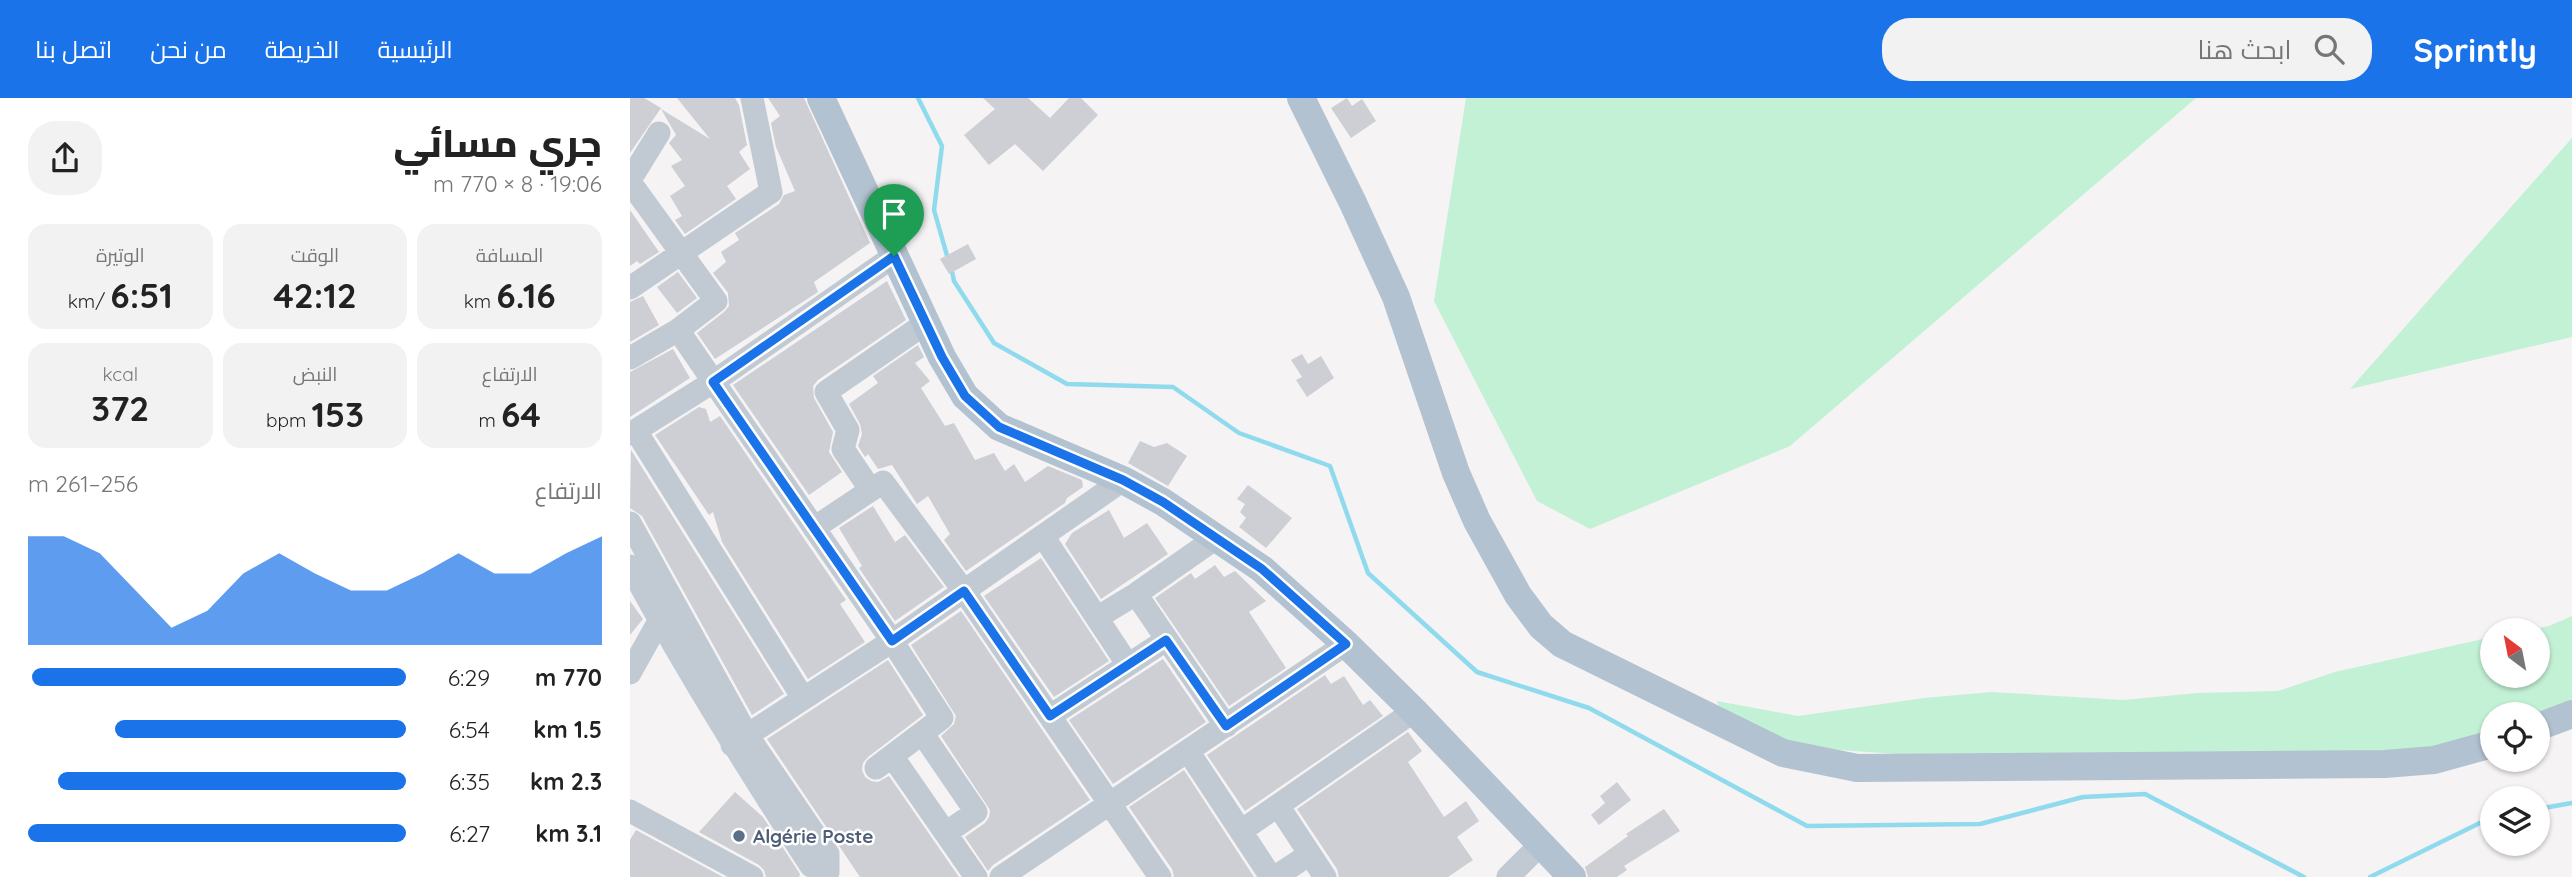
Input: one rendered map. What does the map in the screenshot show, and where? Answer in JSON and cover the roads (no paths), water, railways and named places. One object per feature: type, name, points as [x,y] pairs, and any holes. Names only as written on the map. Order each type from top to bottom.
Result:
[{"type":"main road","points":[[821,98],[942,357],[965,396],[999,427],[1123,480],[1163,502],[1262,569],[1346,644],[1414,711],[1572,877]]},
{"type":"main road","points":[[1301,98],[1396,297],[1456,473],[1477,521],[1518,595],[1541,626],[1562,644],[1783,753],[1857,768],[2385,764],[2434,760],[2480,747]]},
{"type":"main road","points":[[2550,722],[2572,714]]},
{"type":"street","points":[[630,288],[771,192],[751,98]]},
{"type":"street","points":[[630,180],[659,133]]},
{"type":"street","points":[[630,186],[716,301],[678,330],[630,358]]},
{"type":"street","points":[[803,698],[633,432],[713,382],[894,256]]},
{"type":"street","points":[[870,489],[843,449],[848,430],[826,392],[926,323]]},
{"type":"street","points":[[678,330],[942,718],[884,762],[946,834],[976,877]]},
{"type":"street","points":[[739,740],[892,641],[1123,480]]},
{"type":"street","points":[[814,528],[883,482],[964,591],[1160,877]]},
{"type":"street","points":[[630,523],[739,740],[811,866],[831,870]]},
{"type":"street","points":[[1043,536],[1128,665]]},
{"type":"street","points":[[1098,617],[1216,538]]},
{"type":"street","points":[[630,566],[659,621],[739,740]]},
{"type":"street","points":[[1136,594],[1226,726]]},
{"type":"street","points":[[630,674],[659,621]]},
{"type":"street","points":[[1050,716],[1166,640]]},
{"type":"street","points":[[1001,877],[1346,644]]},
{"type":"street","points":[[1241,831],[1414,711]]},
{"type":"street","points":[[922,733],[976,812],[946,834]]},
{"type":"street","points":[[1188,751],[1273,877],[1310,854]]},
{"type":"street","points":[[1279,807],[1325,877]]},
{"type":"street","points":[[630,811],[752,877]]},
{"type":"street","points":[[1508,877],[1542,843]]},
{"type":"waterway","points":[[918,98],[942,146],[934,210],[948,259]]},
{"type":"waterway","points":[[951,267],[954,281],[994,343],[1067,384],[1173,387],[1239,433],[1330,466],[1368,573],[1477,672],[1589,708],[1807,826],[1980,824],[2083,797],[2145,794],[2304,877]]},
{"type":"waterway","points":[[2550,807],[2572,803]]},
{"type":"waterway","points":[[2370,877],[2480,823]]},
{"type":"place","name":"Algérie Poste","points":[[739,836]]}]
